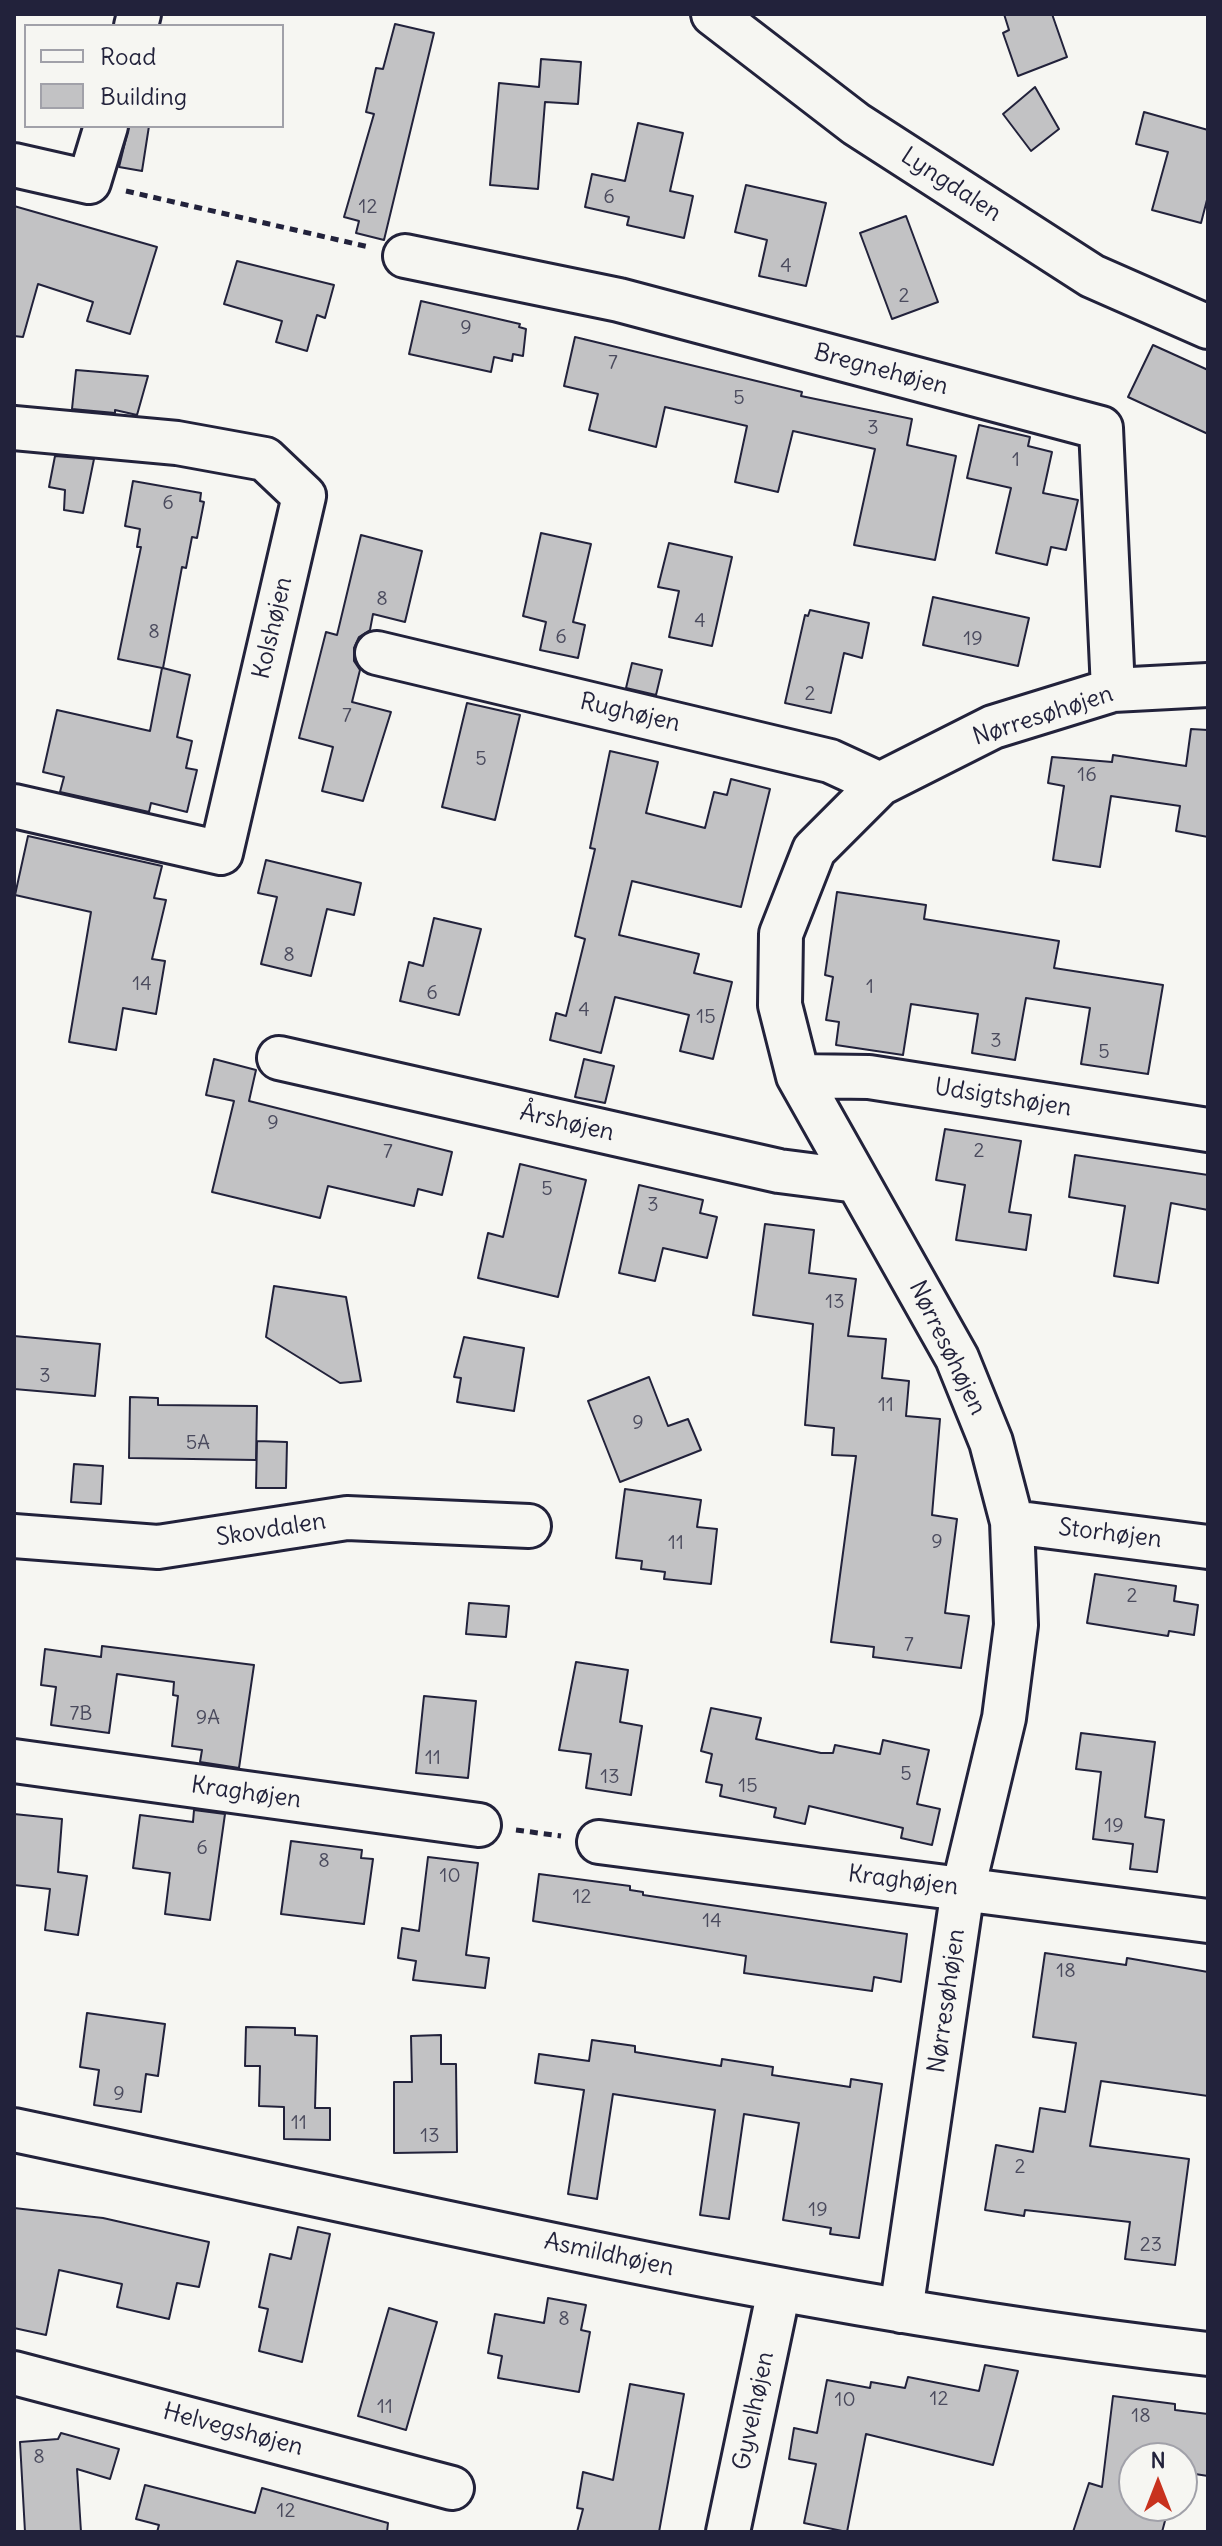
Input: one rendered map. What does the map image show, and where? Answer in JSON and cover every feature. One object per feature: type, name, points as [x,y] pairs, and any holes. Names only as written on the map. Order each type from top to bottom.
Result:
[{"type":"street","name":"Lyngdalen","points":[[713,14],[856,124],[1092,276],[1208,327]]},
{"type":"street","points":[[14,165],[89,182],[105,128]]},
{"type":"street","name":"Bregnehøjen","points":[[405,256],[619,300],[1101,428],[1113,690]]},
{"type":"street","name":"Kolshøjen","points":[[14,428],[177,443],[265,459],[304,496],[221,853],[14,806]]},
{"type":"street","name":"Rughøjen","points":[[377,653],[830,761],[880,784]]},
{"type":"street","name":"Nørresøhøjen","points":[[901,2311],[963,1889],[1004,1718],[1016,1625],[1012,1522],[991,1442],[957,1358],[798,1076],[780,1005],[781,934],[814,850],[880,784],[993,727],[1113,690],[1208,685]]},
{"type":"street","name":"Årshøjen","points":[[279,1058],[779,1171],[857,1181]]},
{"type":"street","name":"Udsigtshøjen","points":[[798,1076],[869,1077],[1208,1130]]},
{"type":"street","name":"Skovdalen","points":[[14,1536],[158,1547],[347,1518],[529,1526]]},
{"type":"street","name":"Storhøjen","points":[[1012,1522],[1208,1547]]},
{"type":"street","name":"Kraghøjen","points":[[14,1761],[479,1825]]},
{"type":"street","name":"Kraghøjen","points":[[599,1842],[1208,1921]]},
{"type":"street","name":"Asmildhøjen","points":[[14,2130],[779,2290],[1099,2342],[1208,2354]]},
{"type":"street","name":"Gyvelhøjen","points":[[728,2532],[779,2290]]},
{"type":"street","name":"Helvegshøjen","points":[[14,2373],[452,2488]]},
{"type":"path","points":[[89,182],[405,256]]},
{"type":"path","points":[[479,1825],[599,1842]]},
{"type":"building","points":[[1004,14],[1052,14],[1067,57],[1018,76],[1003,33],[1009,30]]},
{"type":"building","points":[[395,24],[434,33],[384,240],[356,233],[359,221],[344,217],[374,114],[366,112],[376,68],[383,69]]},
{"type":"building","points":[[541,59],[581,62],[578,104],[545,102],[538,189],[490,185],[499,83],[539,87]]},
{"type":"building","points":[[1035,87],[1059,129],[1031,151],[1003,114]]},
{"type":"building","points":[[1144,112],[1208,130],[1208,196],[1201,223],[1152,210],[1168,152],[1136,144]]},
{"type":"building","points":[[638,123],[683,133],[670,191],[693,196],[684,238],[627,225],[629,217],[585,207],[592,174],[625,181]]},
{"type":"building","points":[[129,128],[149,128],[142,171],[119,167]]},
{"type":"building","points":[[746,185],[826,203],[806,286],[759,276],[767,240],[735,232]]},
{"type":"building","points":[[14,206],[157,247],[130,334],[87,321],[93,302],[38,284],[23,337],[14,336]]},
{"type":"building","points":[[906,216],[938,302],[892,319],[860,233]]},
{"type":"building","points":[[237,261],[334,285],[325,318],[317,315],[307,351],[276,342],[282,321],[224,304]]},
{"type":"building","points":[[421,301],[520,324],[519,327],[526,329],[523,356],[513,354],[512,361],[494,357],[491,372],[409,354]]},
{"type":"building","points":[[575,337],[802,392],[801,396],[912,419],[907,445],[956,456],[935,560],[854,545],[875,449],[793,431],[778,492],[735,482],[747,426],[665,407],[656,447],[589,430],[598,394],[564,386]]},
{"type":"building","points":[[1153,345],[1208,370],[1208,434],[1128,397]]},
{"type":"building","points":[[76,370],[148,376],[137,415],[115,410],[115,413],[72,409]]},
{"type":"building","points":[[979,425],[1030,437],[1028,446],[1052,452],[1043,493],[1078,500],[1066,550],[1051,547],[1047,565],[996,553],[1011,488],[967,478]]},
{"type":"building","points":[[55,456],[94,459],[83,513],[64,510],[65,490],[49,487]]},
{"type":"building","points":[[133,481],[201,493],[200,501],[204,502],[197,538],[192,537],[186,568],[182,567],[163,668],[190,675],[177,737],[192,741],[186,768],[197,770],[187,812],[151,803],[149,812],[60,792],[64,777],[43,772],[57,710],[150,731],[162,668],[118,659],[141,547],[137,547],[140,529],[125,526]]},
{"type":"building","points":[[541,533],[591,544],[573,622],[585,625],[578,658],[540,650],[546,622],[523,616]]},
{"type":"building","points":[[361,535],[422,551],[405,622],[373,614],[370,630],[359,637],[354,648],[354,661],[360,670],[352,702],[391,712],[363,801],[322,791],[333,747],[299,738],[326,632],[337,635]]},
{"type":"building","points":[[669,543],[732,557],[712,646],[669,637],[679,591],[658,587]]},
{"type":"building","points":[[933,597],[1029,618],[1018,666],[923,645]]},
{"type":"building","points":[[810,610],[869,623],[862,658],[844,653],[831,713],[785,703],[805,615],[808,616]]},
{"type":"building","points":[[632,663],[662,670],[656,695],[626,688]]},
{"type":"building","points":[[467,703],[520,715],[495,820],[442,807]]},
{"type":"building","points":[[1191,729],[1208,730],[1208,837],[1176,831],[1180,806],[1111,796],[1100,867],[1053,860],[1064,786],[1048,783],[1052,757],[1112,762],[1113,755],[1186,766]]},
{"type":"building","points":[[610,751],[658,762],[646,813],[705,828],[714,792],[727,795],[731,779],[770,789],[741,907],[632,881],[619,935],[699,954],[694,973],[732,982],[713,1059],[680,1051],[689,1015],[615,997],[601,1053],[550,1040],[556,1013],[566,1016],[585,939],[575,936],[595,849],[590,848]]},
{"type":"building","points":[[28,836],[162,866],[154,898],[166,900],[152,959],[165,961],[156,1014],[123,1008],[116,1050],[69,1042],[91,912],[15,895]]},
{"type":"building","points":[[266,860],[361,883],[354,915],[327,909],[311,976],[261,964],[277,897],[258,893]]},
{"type":"building","points":[[837,892],[926,905],[924,919],[1059,941],[1054,968],[1163,985],[1148,1074],[1081,1064],[1090,1008],[1026,998],[1015,1060],[972,1053],[978,1014],[911,1004],[903,1055],[836,1045],[839,1022],[826,1020],[833,977],[825,975]]},
{"type":"building","points":[[434,918],[481,929],[459,1015],[400,1001],[409,962],[423,966]]},
{"type":"building","points":[[214,1059],[256,1070],[249,1101],[452,1152],[442,1195],[418,1189],[414,1206],[328,1186],[320,1218],[212,1192],[234,1101],[206,1095]]},
{"type":"building","points":[[584,1059],[614,1066],[605,1103],[575,1097]]},
{"type":"building","points":[[945,1129],[1021,1141],[1009,1212],[1031,1215],[1026,1250],[956,1240],[965,1185],[936,1180]]},
{"type":"building","points":[[1075,1155],[1208,1175],[1208,1210],[1171,1203],[1158,1283],[1114,1276],[1125,1206],[1069,1197]]},
{"type":"building","points":[[520,1164],[586,1180],[558,1297],[478,1278],[488,1233],[503,1237]]},
{"type":"building","points":[[639,1185],[703,1200],[700,1213],[717,1217],[707,1258],[663,1248],[655,1281],[619,1273]]},
{"type":"building","points":[[765,1224],[814,1230],[809,1273],[856,1279],[848,1336],[886,1339],[882,1378],[909,1381],[906,1416],[940,1419],[932,1515],[957,1519],[945,1613],[969,1616],[961,1668],[873,1657],[874,1647],[831,1642],[856,1456],[832,1455],[834,1428],[805,1425],[813,1324],[753,1315]]},
{"type":"building","points":[[274,1286],[346,1297],[361,1381],[340,1383],[266,1337]]},
{"type":"building","points":[[14,1336],[100,1344],[95,1396],[14,1389]]},
{"type":"building","points":[[464,1337],[524,1348],[514,1411],[457,1402],[461,1378],[454,1377]]},
{"type":"building","points":[[649,1377],[668,1426],[688,1419],[701,1450],[620,1482],[588,1401]]},
{"type":"building","points":[[130,1397],[158,1398],[158,1405],[257,1406],[256,1460],[129,1458]]},
{"type":"building","points":[[257,1441],[287,1442],[286,1488],[256,1488]]},
{"type":"building","points":[[74,1464],[103,1466],[101,1504],[71,1502]]},
{"type":"building","points":[[625,1489],[701,1500],[697,1527],[717,1529],[711,1584],[664,1579],[665,1572],[641,1569],[642,1561],[616,1558]]},
{"type":"building","points":[[1095,1574],[1176,1586],[1174,1601],[1198,1605],[1194,1635],[1169,1631],[1168,1636],[1087,1623]]},
{"type":"building","points":[[469,1603],[509,1606],[506,1637],[466,1634]]},
{"type":"building","points":[[102,1646],[254,1665],[239,1768],[200,1762],[202,1750],[172,1746],[178,1696],[173,1695],[174,1682],[117,1674],[109,1733],[51,1725],[56,1687],[41,1685],[45,1649],[101,1657]]},
{"type":"building","points":[[576,1662],[628,1670],[620,1722],[642,1726],[631,1795],[586,1788],[591,1754],[559,1750]]},
{"type":"building","points":[[424,1696],[476,1701],[468,1778],[416,1773]]},
{"type":"building","points":[[711,1708],[761,1718],[756,1739],[821,1753],[833,1753],[835,1745],[880,1754],[883,1740],[929,1750],[917,1804],[940,1809],[932,1845],[901,1838],[903,1828],[809,1806],[805,1824],[774,1817],[776,1808],[720,1796],[722,1785],[706,1782],[712,1754],[701,1751]]},
{"type":"building","points":[[1081,1733],[1155,1742],[1145,1817],[1164,1820],[1157,1872],[1130,1869],[1133,1844],[1093,1839],[1101,1772],[1076,1769]]},
{"type":"building","points":[[194,1810],[225,1814],[210,1920],[165,1914],[170,1873],[133,1868],[140,1815],[193,1822]]},
{"type":"building","points":[[14,1814],[62,1819],[58,1872],[87,1876],[78,1935],[45,1930],[50,1889],[14,1885]]},
{"type":"building","points":[[291,1841],[362,1850],[361,1858],[373,1859],[364,1924],[281,1914]]},
{"type":"building","points":[[428,1857],[478,1863],[466,1955],[489,1958],[485,1988],[413,1980],[416,1961],[398,1958],[402,1928],[419,1931]]},
{"type":"building","points":[[539,1874],[630,1886],[630,1890],[643,1892],[643,1895],[907,1934],[901,1982],[874,1977],[872,1991],[744,1973],[746,1956],[533,1921]]},
{"type":"building","points":[[1045,1953],[1126,1965],[1127,1958],[1208,1972],[1208,2096],[1101,2081],[1090,2146],[1189,2159],[1175,2265],[1125,2259],[1130,2222],[1025,2210],[1024,2216],[985,2210],[996,2145],[1033,2152],[1040,2108],[1065,2112],[1076,2043],[1033,2037]]},
{"type":"building","points":[[87,2013],[165,2024],[158,2076],[146,2074],[141,2112],[94,2105],[99,2070],[80,2067]]},
{"type":"building","points":[[246,2027],[295,2028],[295,2035],[317,2036],[315,2108],[330,2108],[330,2140],[284,2139],[284,2107],[259,2106],[260,2066],[245,2066]]},
{"type":"building","points":[[441,2035],[441,2064],[456,2064],[457,2152],[394,2153],[394,2082],[412,2082],[411,2036]]},
{"type":"building","points":[[592,2040],[635,2046],[635,2052],[721,2066],[722,2059],[773,2067],[772,2075],[850,2087],[851,2079],[882,2084],[859,2238],[830,2234],[831,2228],[783,2220],[799,2123],[744,2114],[729,2219],[700,2215],[715,2110],[613,2094],[597,2199],[568,2194],[584,2090],[535,2083],[539,2054],[589,2061]]},
{"type":"building","points":[[14,2208],[103,2218],[209,2242],[199,2287],[177,2283],[169,2319],[117,2307],[122,2284],[59,2270],[46,2335],[14,2328]]},
{"type":"building","points":[[298,2227],[330,2234],[302,2362],[259,2351],[268,2309],[259,2307],[270,2254],[291,2259]]},
{"type":"building","points":[[548,2298],[586,2305],[581,2330],[590,2332],[579,2392],[498,2378],[502,2356],[488,2353],[495,2314],[544,2323]]},
{"type":"building","points":[[389,2308],[437,2322],[406,2430],[358,2416]]},
{"type":"building","points":[[985,2365],[1018,2371],[993,2465],[866,2434],[847,2532],[804,2523],[816,2464],[789,2459],[794,2428],[817,2433],[827,2380],[870,2388],[871,2382],[905,2388],[908,2377],[979,2391]]},
{"type":"building","points":[[630,2384],[684,2394],[659,2532],[577,2532],[583,2509],[577,2508],[583,2472],[613,2480]]},
{"type":"building","points":[[1113,2396],[1175,2404],[1175,2410],[1208,2414],[1208,2476],[1198,2474],[1198,2442],[1118,2442],[1118,2522],[1165,2522],[1162,2532],[1073,2532],[1089,2483],[1102,2487]]},
{"type":"building","points":[[61,2433],[119,2449],[110,2479],[77,2469],[81,2532],[25,2532],[20,2442],[58,2439]]},
{"type":"building","points":[[145,2485],[255,2513],[262,2488],[388,2523],[387,2532],[157,2532],[159,2525],[136,2519]]}]
